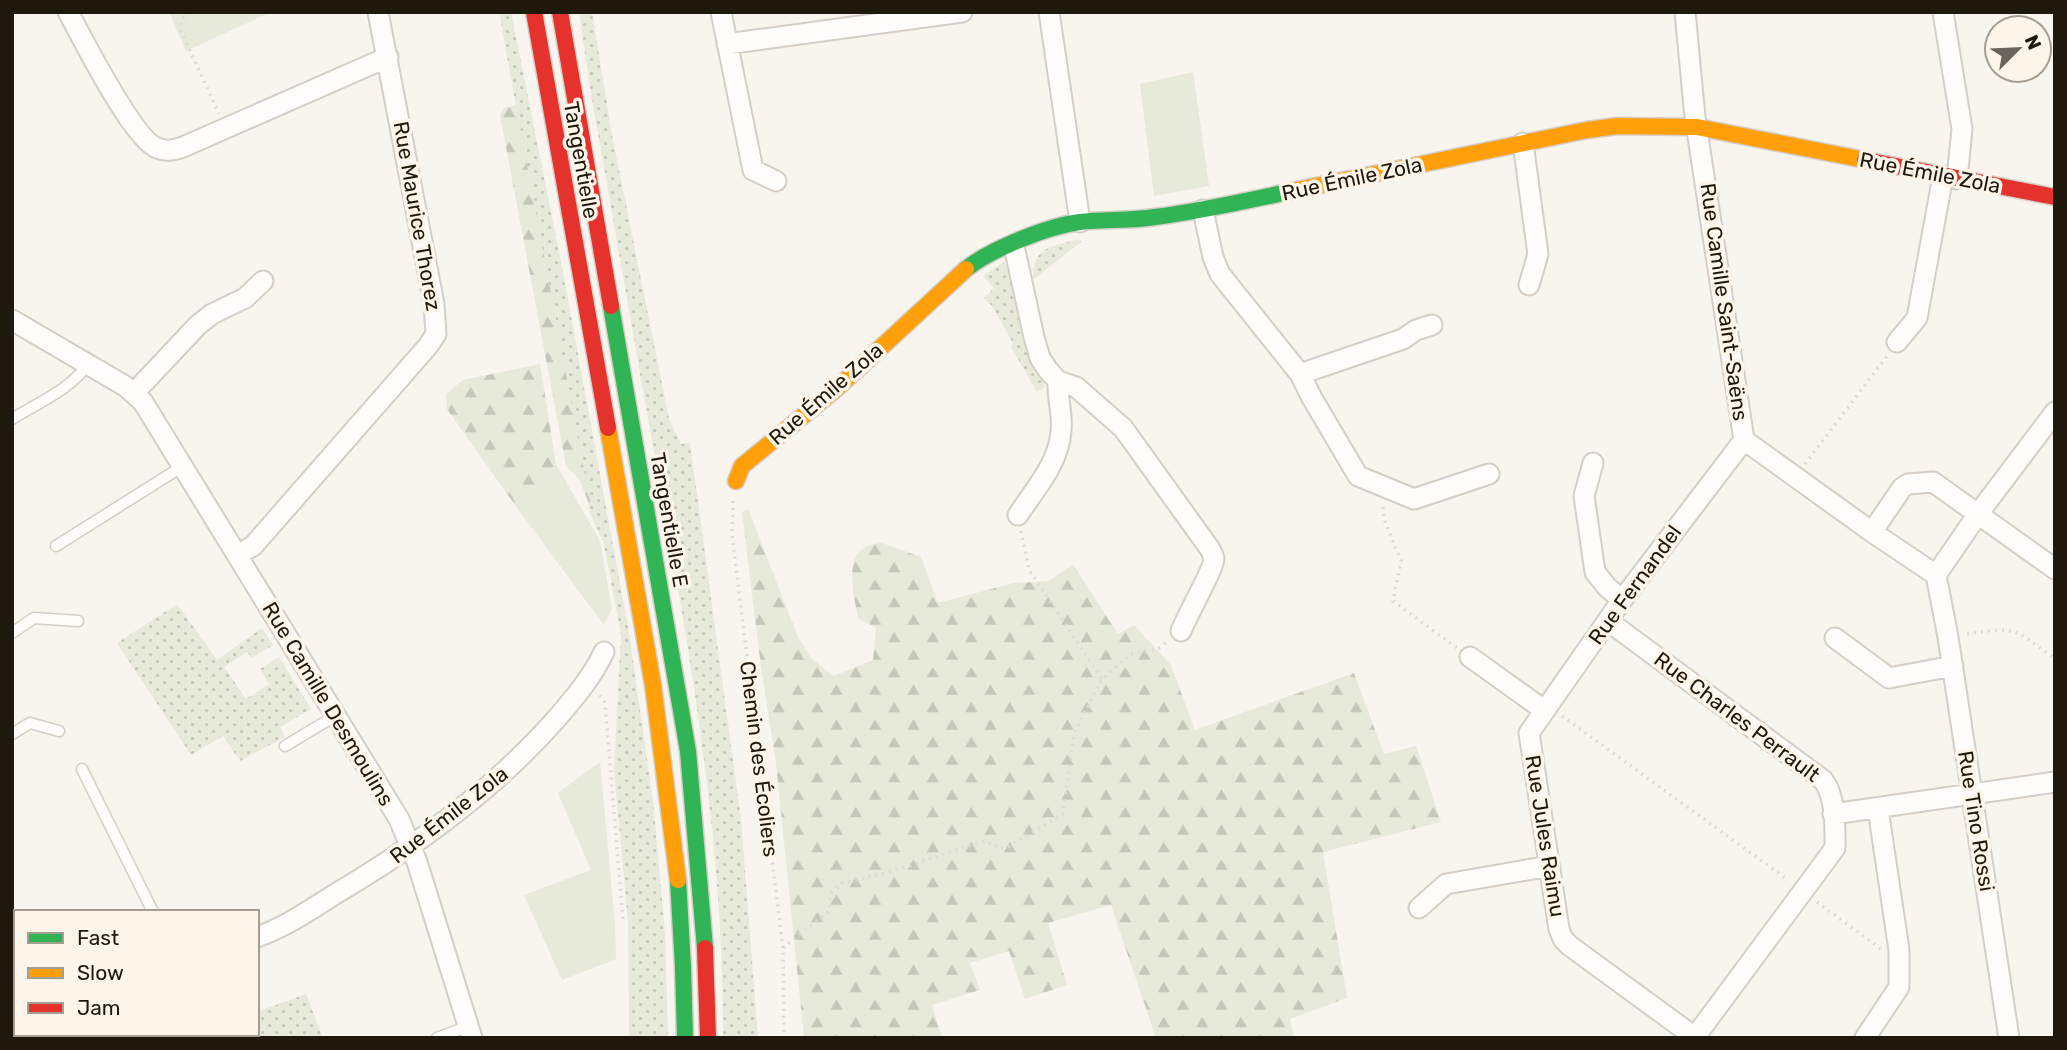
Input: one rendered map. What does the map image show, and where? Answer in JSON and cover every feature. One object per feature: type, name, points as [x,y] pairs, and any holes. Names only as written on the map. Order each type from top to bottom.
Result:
[{"type":"main road","points":[[528,12],[555,131]]},
{"type":"main road","name":"Tangentielle","points":[[534,12],[588,315]]},
{"type":"main road","name":"Tangentielle E","points":[[560,12],[688,751],[704,922],[708,1038]]},
{"type":"main road","name":"Rue Émile Zola","points":[[736,481],[742,466],[836,389],[969,267],[990,253],[1061,226],[1080,222],[1151,218],[1203,210],[1617,126],[1697,127],[2055,197]]},
{"type":"main road","name":"Tangentielle E","points":[[588,315],[665,758],[676,853],[685,1038]]},
{"type":"street","points":[[68,12],[127,116],[156,148],[173,150],[388,58]]},
{"type":"street","name":"Rue Maurice Thorez","points":[[237,555],[253,546],[436,334],[434,304],[378,12]]},
{"type":"street","points":[[721,12],[753,170],[776,181]]},
{"type":"street","points":[[727,44],[962,12]]},
{"type":"street","points":[[1049,12],[1080,222]]},
{"type":"street","name":"Rue Camille Saint-Saëns","points":[[1685,12],[1697,127],[1744,440],[1936,575]]},
{"type":"street","points":[[1897,342],[1917,317],[1962,129],[1943,12]]},
{"type":"street","points":[[1523,143],[1538,254],[1529,285]]},
{"type":"street","points":[[1203,210],[1213,257],[1220,274],[1300,374],[1357,476],[1414,499],[1489,474]]},
{"type":"street","points":[[1014,246],[1040,358],[1058,381],[1076,387],[1123,428],[1210,549],[1215,561],[1192,603],[1181,631]]},
{"type":"street","points":[[134,393],[198,325],[212,314],[245,298],[263,281]]},
{"type":"street","name":"Rue Camille Desmoulins","points":[[12,320],[89,363],[143,402],[399,819],[471,1032]]},
{"type":"street","points":[[1300,374],[1403,339],[1416,330],[1432,325]]},
{"type":"street","points":[[1018,515],[1054,460],[1059,447],[1062,414],[1057,400],[1058,381]]},
{"type":"street","points":[[1936,575],[1978,513],[2055,412]]},
{"type":"street","name":"Rue Fernandel","points":[[1529,733],[1622,600],[1744,440]]},
{"type":"street","points":[[1593,463],[1584,496],[1595,572],[1622,600]]},
{"type":"street","points":[[1872,532],[1902,488],[1908,484],[1933,482],[2055,569]]},
{"type":"street","name":"Rue Tino Rossi","points":[[1936,575],[2009,1038]]},
{"type":"street","name":"Rue Charles Perrault","points":[[1608,621],[1829,787],[1835,848],[1695,1037]]},
{"type":"street","points":[[1835,638],[1889,678],[1952,666]]},
{"type":"street","name":"Rue Émile Zola","points":[[259,936],[285,925],[395,859],[510,768],[592,677],[604,652]]},
{"type":"street","points":[[1470,657],[1544,710]]},
{"type":"street","name":"Rue Jules Raimu","points":[[1529,733],[1559,929],[1563,939],[1695,1037]]},
{"type":"street","points":[[1833,814],[2055,782]]},
{"type":"street","points":[[1865,1038],[1899,987],[1899,950],[1878,809]]},
{"type":"street","points":[[1419,908],[1446,884],[1550,866]]},
{"type":"lane","points":[[12,419],[72,382],[89,363]]},
{"type":"lane","points":[[56,546],[183,466]]},
{"type":"lane","points":[[12,633],[34,618],[78,621]]},
{"type":"lane","points":[[285,746],[335,716]]},
{"type":"lane","points":[[12,734],[30,723],[59,731]]},
{"type":"lane","points":[[82,769],[152,910]]},
{"type":"lane","points":[[437,1038],[471,1032]]},
{"type":"path","points":[[189,12],[182,19],[181,31],[226,128]]},
{"type":"path","points":[[1795,477],[1897,342]]},
{"type":"path","name":"Chemin des Écoliers","points":[[736,481],[732,535],[783,948],[783,1038]]},
{"type":"path","points":[[1018,515],[1028,570],[1102,679]]},
{"type":"path","points":[[1384,519],[1401,561],[1393,601],[1470,657]]},
{"type":"path","points":[[1966,634],[2000,629],[2015,630],[2055,659]]},
{"type":"path","points":[[783,948],[829,911],[831,894],[842,883],[886,873],[984,841],[1004,849],[1063,814],[1074,733],[1102,679],[1131,654],[1158,649]]},
{"type":"path","points":[[592,677],[605,703],[623,920]]},
{"type":"path","points":[[1544,710],[1559,713],[1883,951],[1899,950]]},
{"type":"green space","points":[[169,12],[271,12],[186,51]]},
{"type":"green space","points":[[499,12],[511,12],[563,272],[629,633],[653,801],[665,932],[668,1038],[629,1038],[628,921],[614,771],[621,635],[604,544],[590,513]]},
{"type":"green space","points":[[579,12],[592,12],[612,135],[669,419],[681,444],[690,443],[741,819],[758,1038],[723,1038],[718,898],[704,758]]},
{"type":"green space","points":[[1193,72],[1209,186],[1154,196],[1140,84]]},
{"type":"green space","points":[[516,105],[591,508],[579,479],[566,466],[500,115],[504,108]]},
{"type":"green space","points":[[1079,239],[1081,242],[1034,279],[1034,268],[1040,254],[1053,246]]},
{"type":"green space","points":[[1003,262],[1010,270],[1029,355],[1045,387],[1037,392],[1011,347],[1013,343],[992,306],[984,298],[994,288],[983,276]]},
{"type":"green space","points":[[540,364],[556,464],[515,505],[447,409],[446,394],[463,380]]},
{"type":"green space","points":[[556,464],[600,541],[612,608],[604,625],[515,505]]},
{"type":"green space","points":[[748,509],[798,637],[812,659],[834,676],[873,660],[876,628],[858,618],[852,575],[859,552],[879,542],[921,557],[938,603],[1014,583],[1049,581],[1073,564],[1118,634],[1134,625],[1171,665],[1195,730],[1354,673],[1384,754],[1416,746],[1441,822],[1323,852],[1347,998],[1290,1019],[1294,1038],[1156,1038],[1111,905],[1048,923],[1067,985],[1025,999],[1009,951],[970,963],[980,990],[932,1005],[942,1038],[804,1038],[776,763],[742,512]]},
{"type":"green space","points":[[177,604],[217,660],[262,628],[273,645],[252,658],[247,652],[224,667],[246,699],[269,684],[260,669],[279,657],[311,709],[280,727],[285,737],[240,761],[223,736],[191,755],[117,643]]},
{"type":"green space","points":[[600,762],[616,959],[562,980],[524,895],[591,870],[558,793]]},
{"type":"green space","points":[[306,994],[323,1038],[252,1038],[259,1036],[259,1011]]},
{"type":"traffic: fast","points":[[966,269],[1005,246],[1067,224],[1173,215],[1297,190]]},
{"type":"traffic: fast","points":[[611,306],[688,751],[705,948]]},
{"type":"traffic: fast","points":[[678,880],[685,1038]]},
{"type":"traffic: slow","points":[[1297,190],[1617,126],[1697,127],[1865,160]]},
{"type":"traffic: slow","points":[[736,481],[742,466],[836,389],[966,269]]},
{"type":"traffic: slow","points":[[608,428],[653,685],[678,880]]},
{"type":"traffic: jam","points":[[534,12],[608,428]]},
{"type":"traffic: jam","points":[[560,12],[611,306]]},
{"type":"traffic: jam","points":[[1865,160],[2055,197]]},
{"type":"traffic: jam","points":[[705,948],[708,1038]]}]
